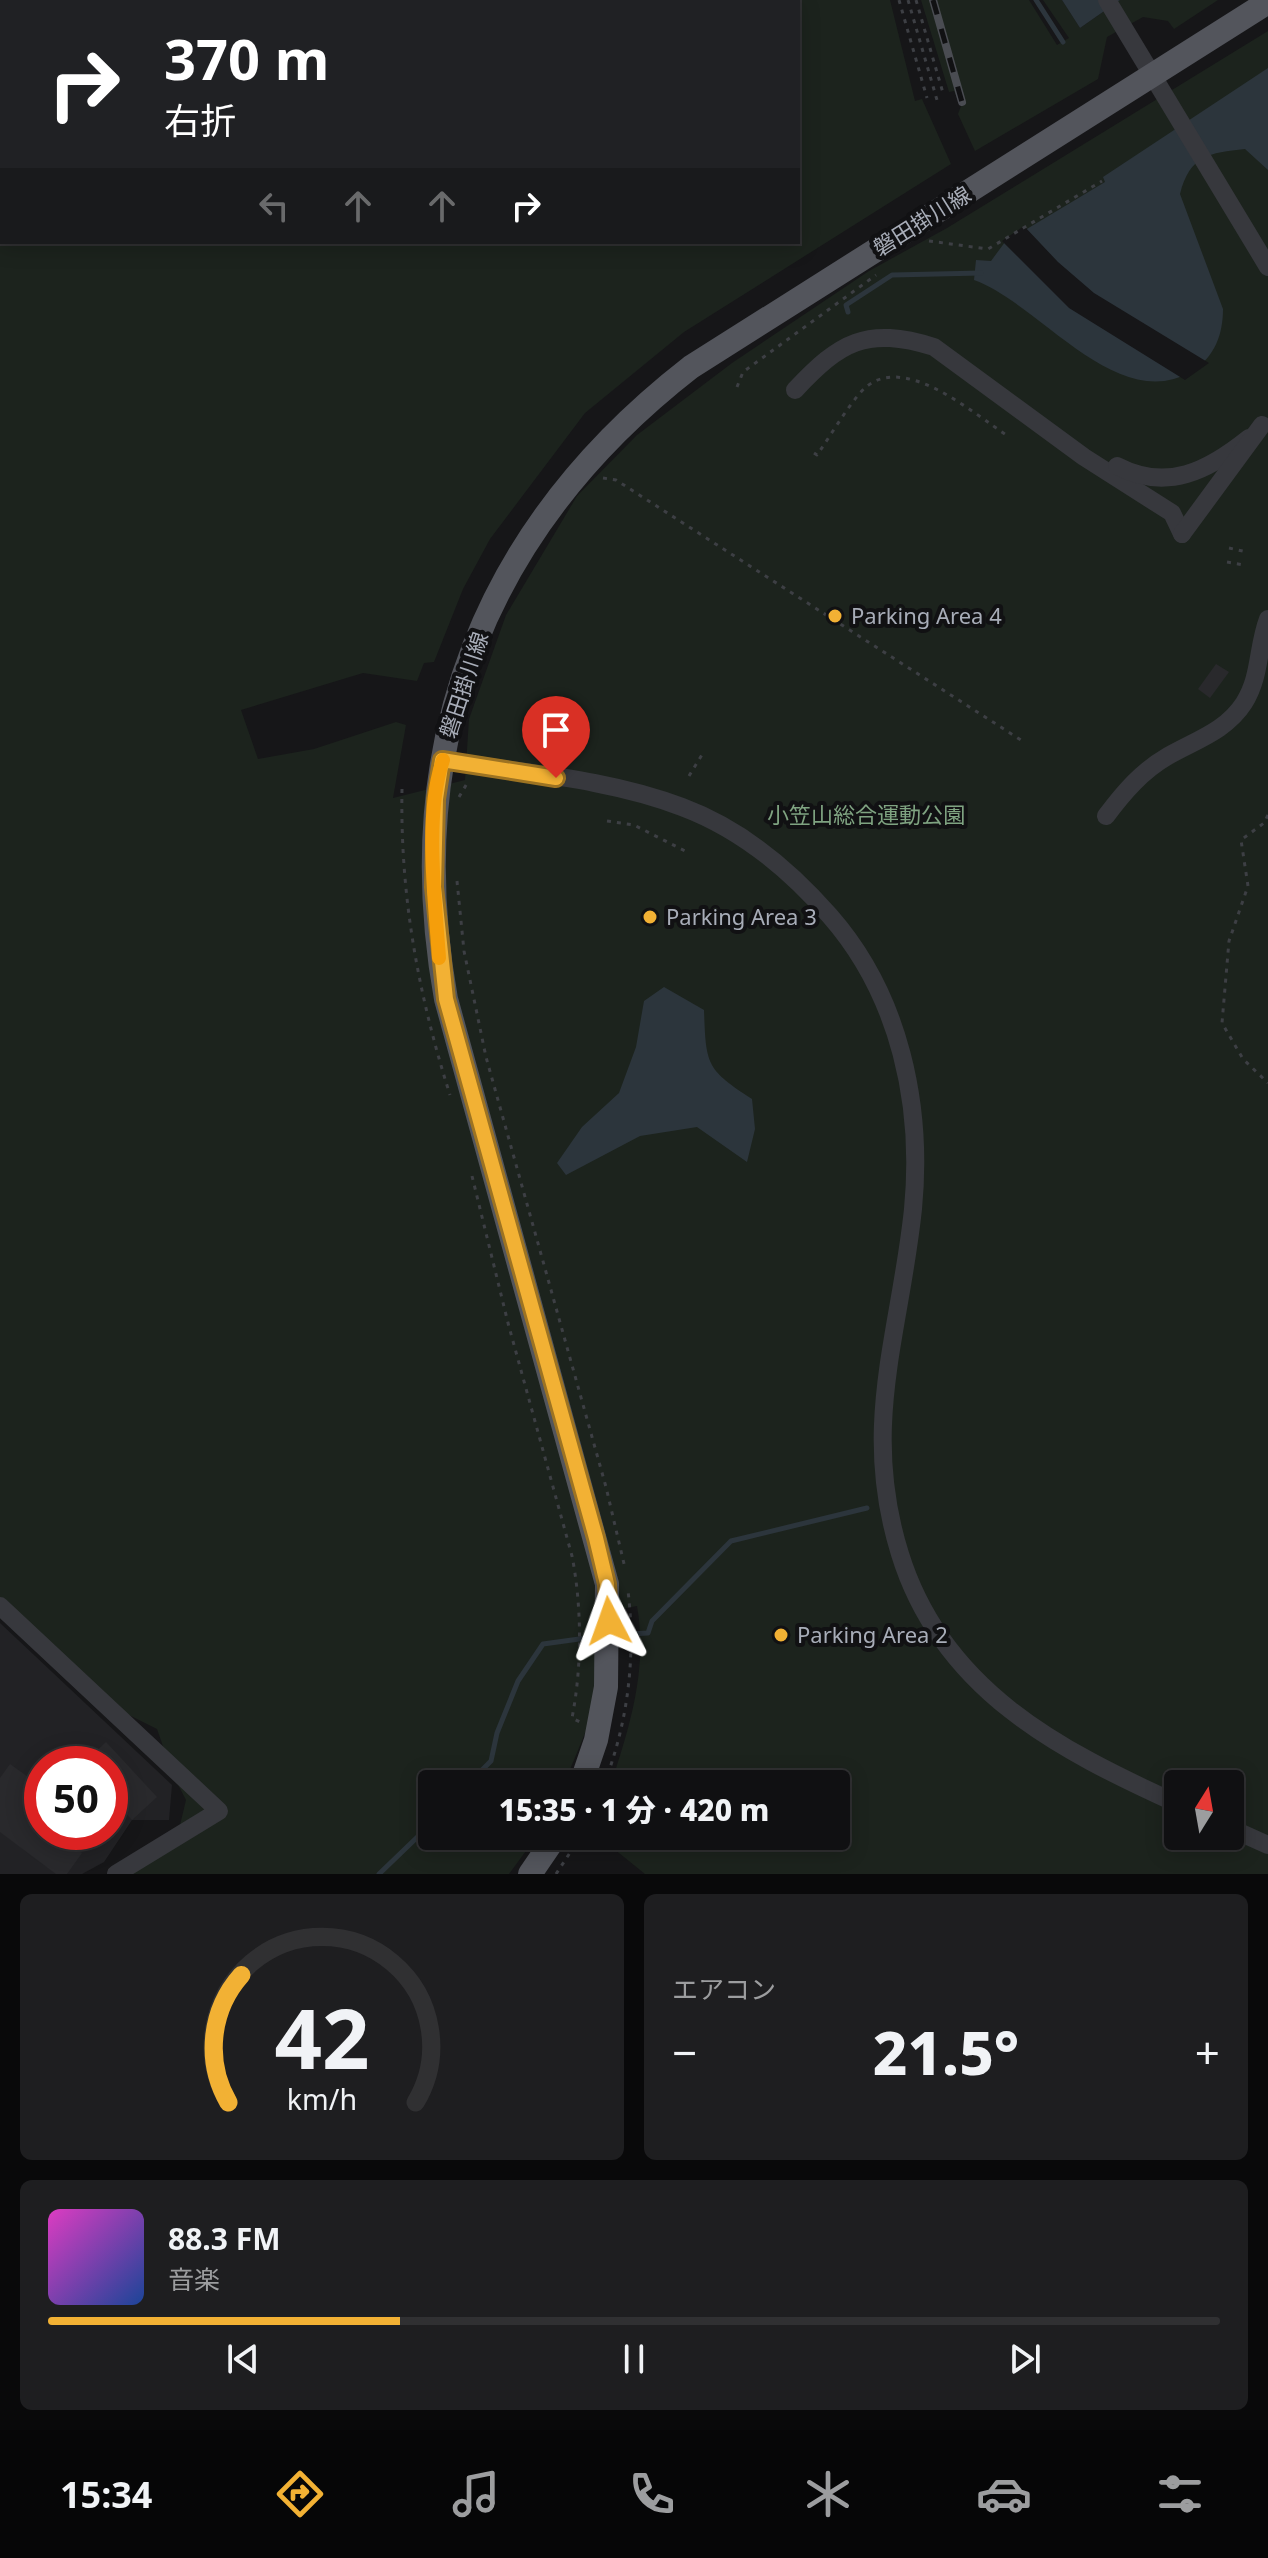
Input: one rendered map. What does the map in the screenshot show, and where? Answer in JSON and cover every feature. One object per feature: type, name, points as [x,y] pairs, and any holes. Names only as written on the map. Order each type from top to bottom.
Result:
[{"type":"main road","name":"磐田掛川線","points":[[585,1770],[598,1731],[609,1651],[607,1584],[446,999],[439,959],[434,854],[442,760],[467,667],[483,625],[522,548],[571,481],[623,422],[691,367],[1268,2]]},
{"type":"main road","points":[[530,1874],[546,1850]]},
{"type":"street","points":[[1107,0],[1268,267]]},
{"type":"street","points":[[795,390],[825,358],[843,347],[867,338],[914,341],[953,357],[1084,457],[1172,513],[1182,534],[1255,432],[1204,470],[1180,478],[1155,479],[1133,474],[1061,437]]},
{"type":"street","points":[[1106,816],[1134,781],[1170,755],[1216,731],[1243,705],[1259,672],[1268,619]]},
{"type":"street","points":[[442,760],[621,789],[707,817],[752,844],[785,870],[839,926],[866,963],[898,1042],[914,1128],[913,1211],[884,1384],[881,1447],[885,1485],[900,1556],[924,1607],[950,1647],[1002,1705],[1067,1751],[1164,1797]]},
{"type":"street","points":[[0,1606],[219,1811],[116,1874]]},
{"type":"street","points":[[1244,1834],[1268,1845]]},
{"type":"path","points":[[899,0],[927,98]]},
{"type":"path","points":[[908,0],[937,100]]},
{"type":"path","points":[[916,0],[943,93]]},
{"type":"path","points":[[926,241],[988,249],[1102,181]]},
{"type":"path","points":[[737,387],[743,372],[886,268]]},
{"type":"path","points":[[814,453],[817,455],[860,393],[875,381],[895,376],[926,383],[1008,436]]},
{"type":"path","points":[[616,480],[1024,742]]},
{"type":"path","points":[[1229,548],[1247,552]]},
{"type":"path","points":[[1227,562],[1244,565]]},
{"type":"path","points":[[689,776],[703,753]]},
{"type":"path","points":[[402,789],[403,875],[418,985],[426,1022],[454,1107]]},
{"type":"path","points":[[1268,815],[1264,823],[1241,840],[1248,886],[1229,941],[1222,1023],[1243,1059],[1268,1083]]},
{"type":"path","points":[[607,821],[634,825],[689,853]]},
{"type":"path","points":[[471,1169],[578,1588],[578,1662],[572,1718],[598,1731]]},
{"type":"shaded area","points":[[800,0],[853,0],[800,2]]},
{"type":"shaded area","points":[[1062,0],[1120,0],[1080,28]]},
{"type":"shaded area","points":[[1268,68],[1268,170],[1245,149],[1221,152],[1195,164],[1180,194],[1223,309],[1221,327],[1212,352],[1192,371],[1164,381],[1136,379],[1108,368],[999,292],[974,280],[976,260],[991,261],[1005,242],[1105,182],[1103,177]]},
{"type":"shaded area","points":[[664,987],[704,1010],[706,1043],[712,1064],[725,1080],[752,1099],[755,1129],[747,1162],[697,1127],[640,1136],[566,1175],[557,1163],[582,1127],[619,1093],[636,1047],[644,1001]]},
{"type":"shaded area","points":[[0,1623],[172,1785],[169,1820],[132,1820],[128,1826],[128,1746],[24,1746],[24,1850],[112,1850],[104,1862],[82,1874],[0,1874]]},
{"type":"green space","name":"小笠山総合運動公園","points":[[800,0],[890,0],[915,101],[922,99],[951,164],[684,332],[585,413],[490,539],[463,589],[434,662],[424,663],[417,681],[363,673],[241,710],[258,759],[314,749],[396,722],[406,725],[393,798],[465,780],[469,719],[506,615],[577,496],[637,435],[732,363],[869,271],[947,228],[1268,31],[1268,1874],[645,1874],[615,1850],[850,1850],[850,1770],[615,1770],[639,1674],[637,1606],[600,1613],[600,1654],[588,1726],[570,1770],[418,1770],[418,1850],[527,1850],[509,1874],[110,1874],[180,1825],[186,1800],[173,1775],[157,1729],[101,1701],[0,1606],[0,244],[800,244]]},
{"type":"green space","points":[[921,0],[1029,0],[1057,45],[1069,38],[1043,0],[1062,0],[1080,28],[1120,0],[1218,0],[1174,29],[1168,21],[1143,17],[1107,37],[1098,79],[975,151],[958,114],[961,106],[954,91],[949,92]]},
{"type":"pier","points":[[1024,226],[1058,262],[1094,293],[1209,363],[1185,380],[1069,308],[1002,241]]},
{"type":"building","points":[[1216,664],[1229,672],[1210,698],[1198,689]]},
{"type":"building","points":[[10,1764],[24,1774],[24,1850],[0,1832],[0,1778]]},
{"type":"building","points":[[128,1766],[157,1797],[132,1820],[128,1816]]},
{"type":"building","points":[[24,1850],[77,1850],[82,1853],[67,1874],[56,1874]]},
{"type":"waterway","points":[[1036,0],[1063,42]]},
{"type":"waterway","points":[[848,312],[846,305],[892,275],[981,273]]},
{"type":"waterway","points":[[615,1635],[648,1633],[652,1621],[731,1541],[867,1508]]},
{"type":"waterway","points":[[482,1770],[491,1761],[497,1733],[518,1681],[543,1644],[601,1636]]},
{"type":"waterway","points":[[379,1874],[418,1836]]},
{"type":"railway","points":[[933,0],[962,102]]},
{"type":"slow traffic","points":[[439,958],[434,854],[436,799],[443,760]]},
{"type":"place","name":"Parking Area 4","points":[[835,616]]},
{"type":"place","name":"Parking Area 3","points":[[650,917]]},
{"type":"place","name":"Parking Area 2","points":[[781,1635]]},
{"type":"route","points":[[556,778],[442,760],[436,799],[434,887],[439,959],[446,999],[596,1538],[607,1584],[609,1621]]}]
